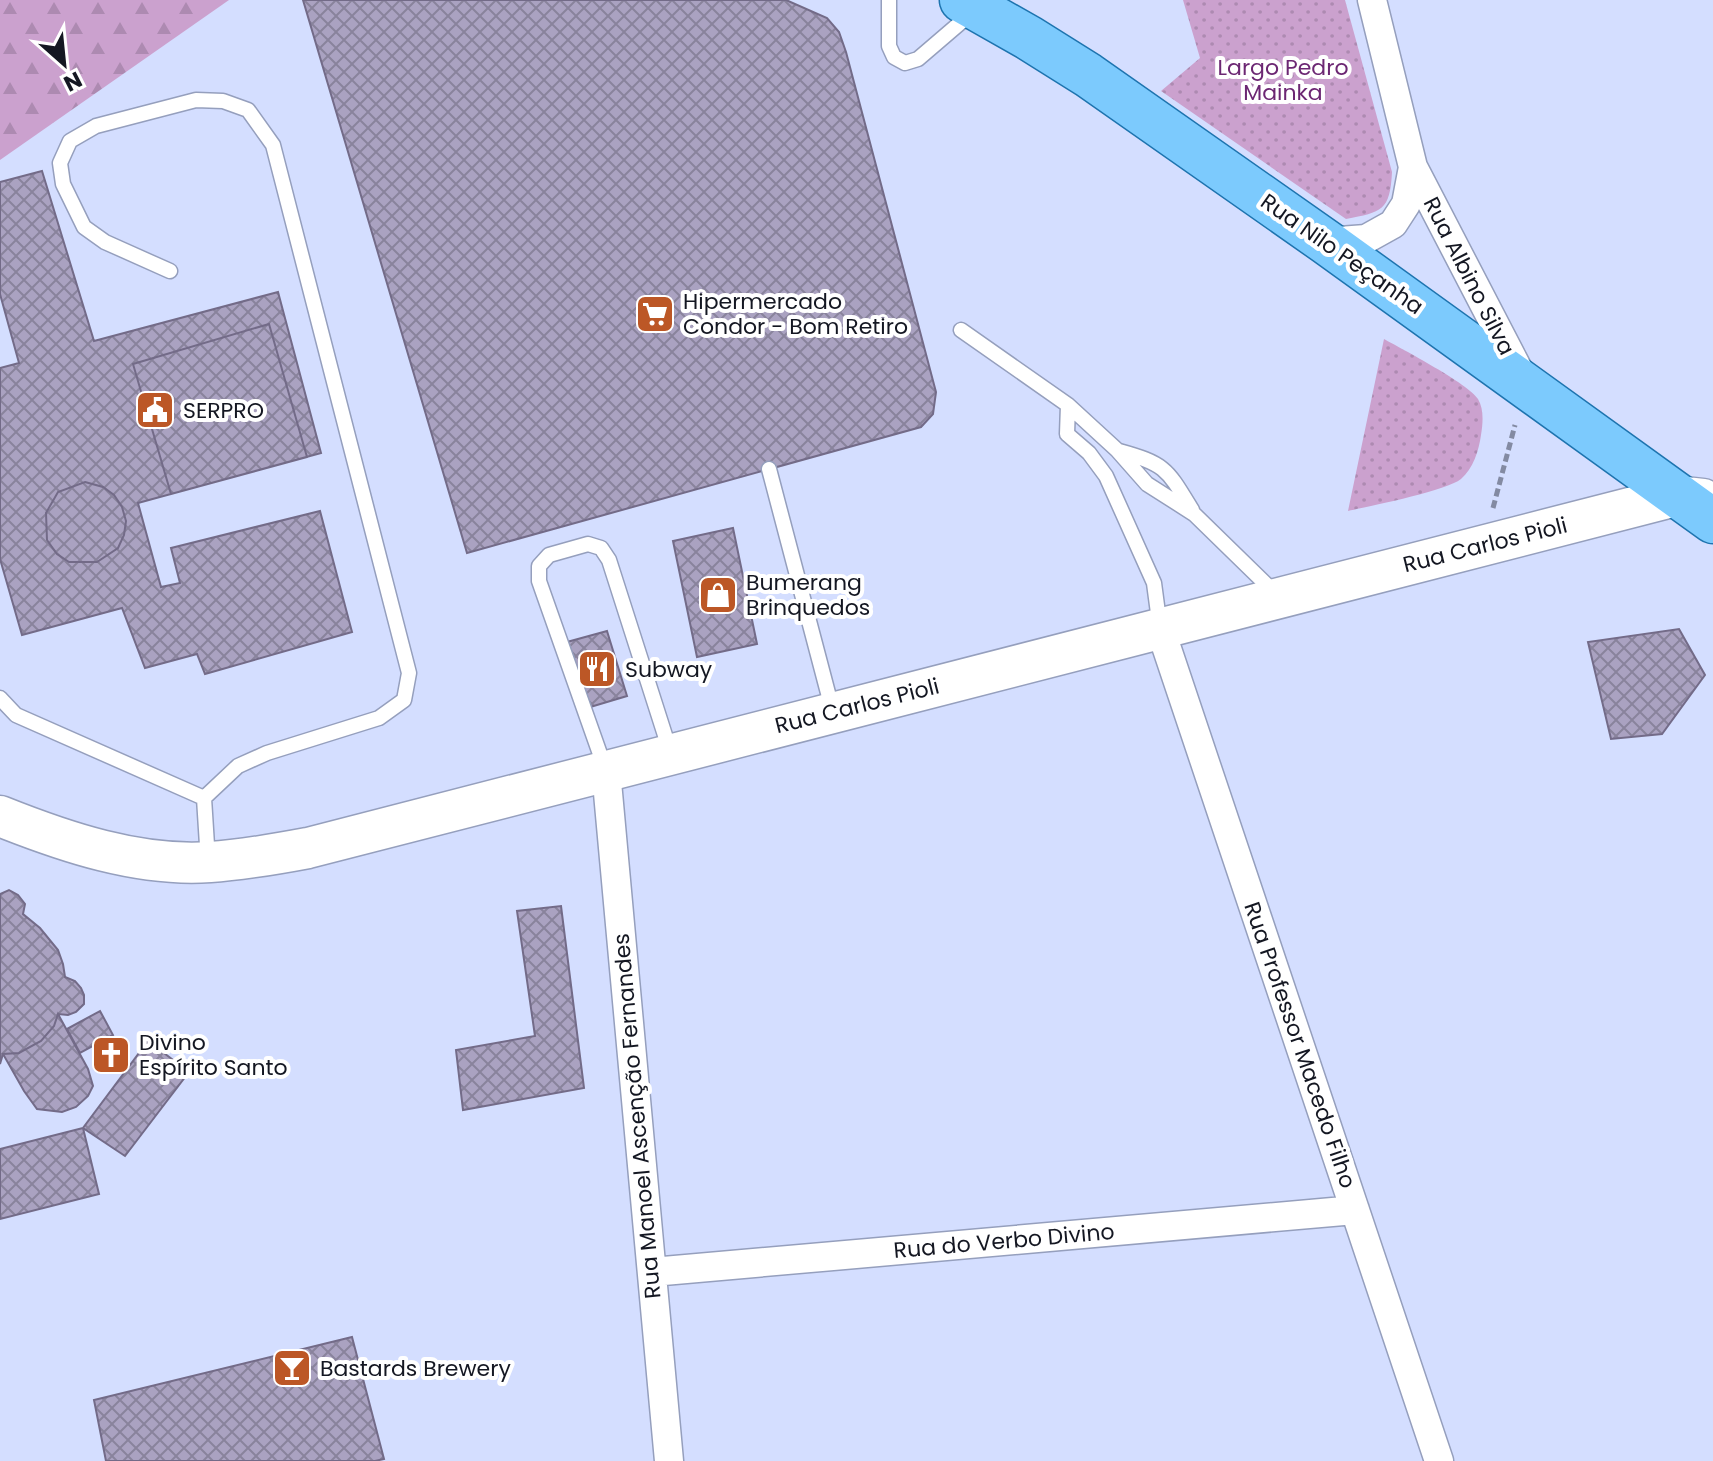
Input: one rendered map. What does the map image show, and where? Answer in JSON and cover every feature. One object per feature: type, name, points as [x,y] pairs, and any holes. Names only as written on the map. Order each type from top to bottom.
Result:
[{"type":"main road","name":"Rua Nilo Peçanha","points":[[969,4],[1088,75],[1526,385],[1694,498],[1713,521]]},
{"type":"main road","name":"Rua Carlos Pioli","points":[[0,816],[37,831],[117,854],[165,861],[208,862],[308,848],[1483,545],[1694,498]]},
{"type":"street","name":"Rua Albino Silva","points":[[1372,0],[1413,167],[1526,385]]},
{"type":"street","name":"Rua Albino Silva","points":[[1326,242],[1366,239],[1393,224],[1406,204],[1413,167]]},
{"type":"street","name":"Rua Professor Macedo Filho","points":[[1160,628],[1439,1461]]},
{"type":"street","name":"Rua Manoel Ascenção Fernandes","points":[[606,771],[669,1461]]},
{"type":"street","name":"Rua do Verbo Divino","points":[[652,1272],[1355,1210]]},
{"type":"lane","points":[[889,0],[889,46],[894,57],[905,63],[918,59],[969,4]]},
{"type":"lane","points":[[170,271],[105,242],[84,227],[63,184],[60,163],[70,141],[96,126],[196,100],[223,101],[248,110],[273,145],[409,673],[404,700],[379,718],[267,753],[238,766],[204,798]]},
{"type":"lane","points":[[961,330],[1068,405],[1117,450],[1147,484],[1194,514],[1280,597]]},
{"type":"lane","points":[[1068,405],[1067,434],[1089,453],[1106,476],[1154,583],[1160,628]]},
{"type":"lane","points":[[1117,450],[1147,459],[1161,467],[1172,477],[1194,514]]},
{"type":"lane","points":[[769,469],[833,713]]},
{"type":"lane","points":[[606,771],[539,581],[539,566],[549,555],[588,544],[601,548],[609,560],[671,755]]},
{"type":"lane","points":[[0,698],[16,715],[204,798]]},
{"type":"lane","points":[[204,798],[208,862]]},
{"type":"path","points":[[1483,545],[1526,385]]},
{"type":"green space","points":[[0,0],[229,0],[0,160]]},
{"type":"green space","name":"Largo Pedro Mainka","points":[[1183,0],[1345,0],[1392,172],[1389,195],[1382,208],[1346,219],[1161,91],[1200,58]]},
{"type":"green space","points":[[1384,339],[1434,367],[1478,399],[1482,412],[1480,441],[1469,470],[1453,484],[1348,511]]},
{"type":"building","name":"Hipermercado Condor - Bom Retiro","points":[[303,0],[786,0],[827,18],[839,32],[846,52],[936,392],[933,414],[921,427],[467,553]]},
{"type":"building","name":"SERPRO","points":[[42,171],[94,341],[278,292],[321,453],[138,503],[161,587],[180,583],[171,548],[320,511],[352,632],[205,674],[197,654],[145,668],[122,608],[22,635],[0,559],[0,368],[19,363],[0,294],[0,182]]},
{"type":"building","points":[[269,324],[307,457],[171,494],[133,364]]},
{"type":"building","points":[[85,482],[103,487],[114,495],[126,521],[124,535],[118,548],[97,562],[69,562],[57,554],[47,540],[46,513],[58,492]]},
{"type":"building","points":[[733,528],[757,644],[697,657],[673,541]]},
{"type":"building","points":[[1679,629],[1705,675],[1662,734],[1611,739],[1588,642]]},
{"type":"building","name":"Subway","points":[[607,631],[627,696],[587,708],[567,642]]},
{"type":"building","points":[[9,890],[25,904],[23,914],[40,928],[58,950],[65,977],[81,988],[84,1004],[76,1012],[58,1014],[54,1026],[41,1041],[19,1053],[3,1054],[0,1064],[0,894]]},
{"type":"building","points":[[561,906],[584,1088],[463,1110],[456,1050],[535,1036],[517,911]]},
{"type":"building","points":[[100,1011],[113,1035],[80,1053],[67,1029]]},
{"type":"building","points":[[58,1014],[88,1069],[93,1086],[88,1096],[76,1107],[62,1112],[37,1109],[3,1054],[19,1053],[41,1041],[54,1026]]},
{"type":"building","points":[[148,1041],[189,1072],[125,1156],[83,1128]]},
{"type":"building","points":[[83,1128],[99,1194],[0,1219],[0,1149]]},
{"type":"building","name":"Bastards Brewery","points":[[352,1337],[384,1459],[106,1461],[94,1400]]},
{"type":"place","name":"Hipermercado Condor - Bom Retiro","points":[[655,314]]},
{"type":"place","name":"SERPRO","points":[[155,410]]},
{"type":"place","name":"Bumerang Brinquedos","points":[[718,595]]},
{"type":"place","name":"Subway","points":[[597,669]]},
{"type":"place","name":"Divino Espírito Santo","points":[[111,1055]]},
{"type":"place","name":"Bastards Brewery","points":[[292,1368]]}]
